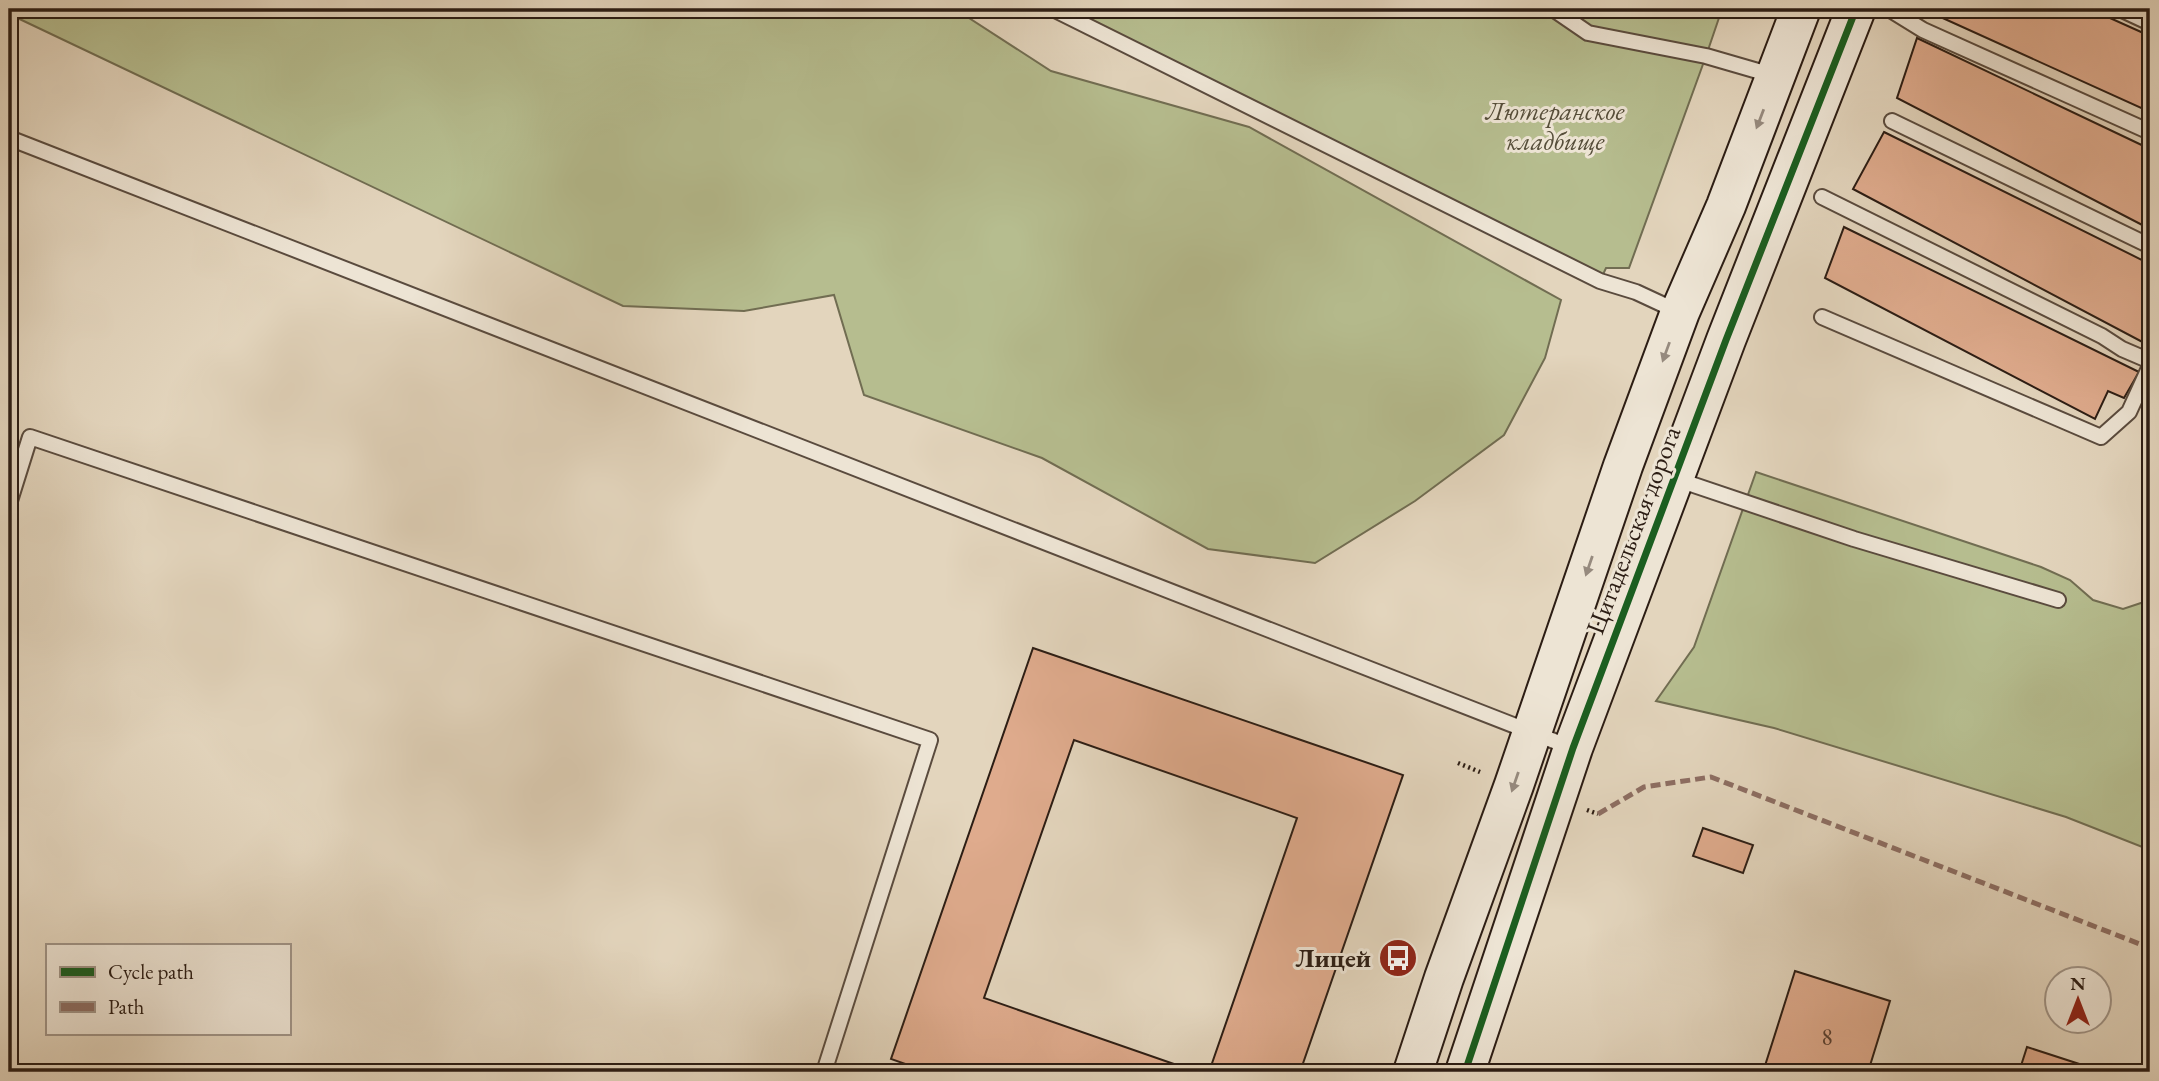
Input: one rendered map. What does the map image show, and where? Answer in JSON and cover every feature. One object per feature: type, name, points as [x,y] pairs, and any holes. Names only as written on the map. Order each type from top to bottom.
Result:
[{"type":"street","name":"Цитадельская дорога","points":[[1413,1072],[1623,467],[1801,9]]},
{"type":"street","name":"Цитадельская дорога","points":[[1465,1072],[1573,748],[1758,257],[1856,9]]},
{"type":"lane","points":[[1053,9],[1600,281],[1636,292],[1681,312]]},
{"type":"lane","points":[[1553,9],[1588,33],[1706,56],[1776,76]]},
{"type":"lane","points":[[1889,9],[1923,30],[2150,132]]},
{"type":"lane","points":[[2120,9],[2150,23]]},
{"type":"lane","points":[[1892,121],[2150,246]]},
{"type":"lane","points":[[9,138],[1573,748]]},
{"type":"lane","points":[[1822,197],[2102,336],[2150,363],[2129,412],[2101,437],[1822,317]]},
{"type":"lane","points":[[9,504],[30,437],[930,740],[824,1072]]},
{"type":"lane","points":[[1675,479],[1854,540],[2058,600]]},
{"type":"green space","points":[[9,9],[955,9],[1051,71],[1249,127],[1561,300],[1545,358],[1504,435],[1415,501],[1315,563],[1208,549],[1042,458],[864,395],[834,295],[744,311],[623,306],[9,14]]},
{"type":"green space","name":"Лютеранское кладбище","points":[[1069,9],[1722,9],[1629,268],[1606,268],[1600,281]]},
{"type":"green space","points":[[1756,472],[2041,567],[2070,580],[2093,600],[2123,609],[2150,600],[2150,850],[2066,817],[1774,728],[1656,701],[1694,647]]},
{"type":"building","points":[[2090,9],[2150,36],[2150,112],[1925,10]]},
{"type":"building","points":[[1917,38],[2150,149],[2150,229],[1897,98]]},
{"type":"building","points":[[1884,132],[2150,264],[2150,346],[1853,189]]},
{"type":"building","points":[[1844,227],[2139,372],[2124,398],[2108,391],[2095,419],[1825,278]]},
{"type":"building","points":[[1033,648],[1403,775],[1300,1072],[1209,1072],[1297,818],[1074,740],[984,998],[1197,1072],[928,1072],[891,1059]]},
{"type":"building","points":[[1703,828],[1753,845],[1743,873],[1693,856]]},
{"type":"building","points":[[1795,971],[1890,1001],[1868,1072],[1763,1072]]},
{"type":"building","points":[[2027,1047],[2104,1072],[2019,1072]]},
{"type":"marked path","points":[[1598,814],[1644,787],[1711,777],[2150,948]]},
{"type":"cycle path","points":[[1465,1072],[1573,748],[1726,340],[1856,9]]},
{"type":"place","name":"Лицей","points":[[1398,958]]}]
